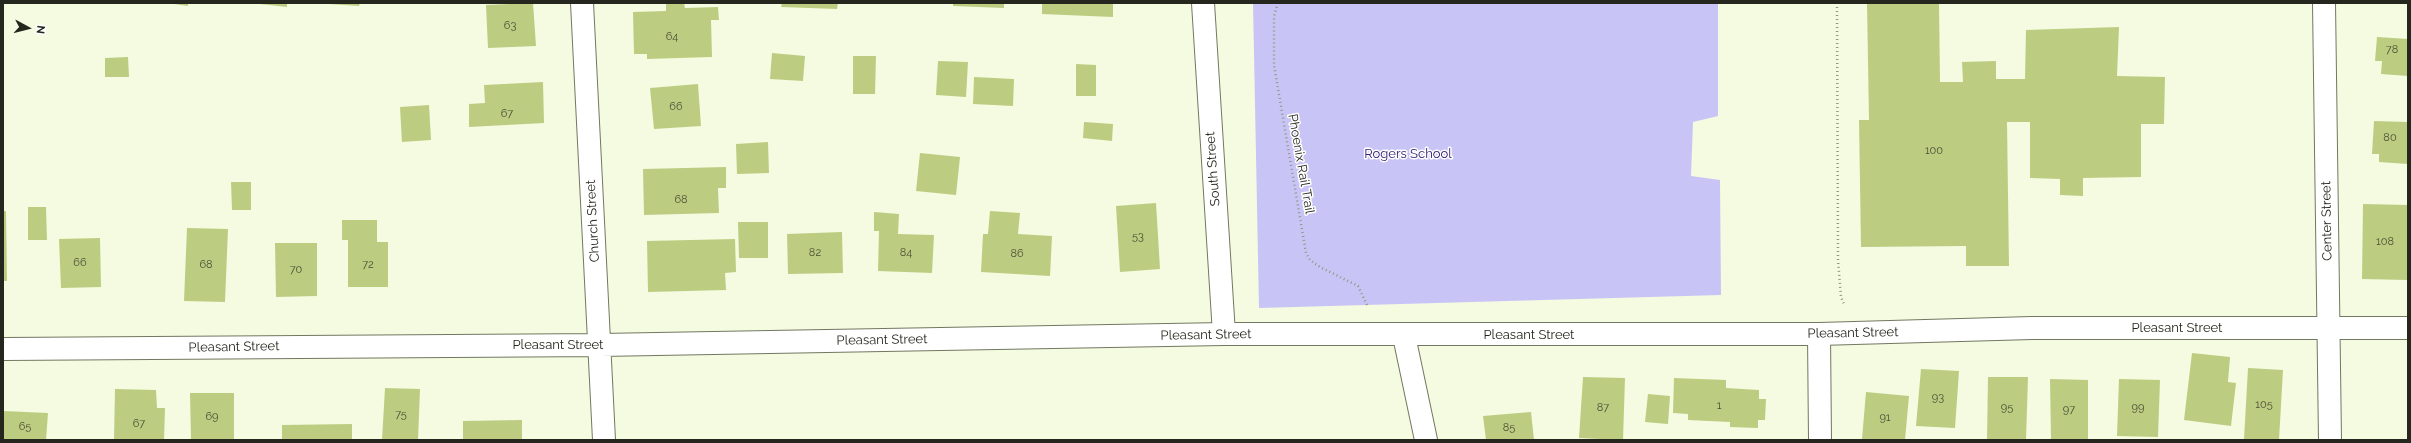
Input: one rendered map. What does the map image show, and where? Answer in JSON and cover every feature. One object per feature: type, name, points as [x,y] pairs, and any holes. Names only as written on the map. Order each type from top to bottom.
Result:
[{"type":"street","name":"Church Street","points":[[582,3],[604,440]]},
{"type":"street","name":"South Street","points":[[1203,3],[1224,334]]},
{"type":"street","name":"Center Street","points":[[2324,3],[2330,440]]},
{"type":"street","name":"Pleasant Street","points":[[3,350],[600,345],[1224,334],[1404,336],[1846,334],[2032,328],[2408,328]]},
{"type":"street","points":[[1819,334],[1820,440]]},
{"type":"street","points":[[1404,336],[1426,440]]},
{"type":"path","name":"Phoenix Rail Trail","points":[[1278,3],[1274,16],[1274,65],[1306,253],[1310,260],[1320,267],[1355,284],[1365,297]]},
{"type":"path","points":[[1838,3],[1838,260],[1841,297],[1846,309],[1846,334]]},
{"type":"green space","name":"Rogers School","points":[[1253,3],[1718,3],[1718,116],[1693,122],[1691,176],[1720,180],[1721,295],[1259,308]]},
{"type":"building","points":[[167,3],[188,3],[188,6]]},
{"type":"building","points":[[251,3],[287,3],[287,7]]},
{"type":"building","points":[[313,3],[360,3],[359,6]]},
{"type":"building","points":[[533,3],[536,46],[488,48],[486,5]]},
{"type":"building","points":[[684,3],[685,8],[718,7],[719,20],[711,20],[712,57],[647,59],[647,54],[634,54],[633,12],[666,11],[666,4]]},
{"type":"building","points":[[782,3],[838,3],[837,9],[781,7]]},
{"type":"building","points":[[953,3],[1004,3],[1004,8],[953,6]]},
{"type":"building","points":[[1042,3],[1113,3],[1113,17],[1042,14]]},
{"type":"building","points":[[1867,3],[1939,3],[1940,82],[1963,82],[1962,62],[1996,61],[1996,79],[2025,79],[2026,30],[2119,27],[2117,76],[2165,77],[2164,124],[2141,124],[2141,177],[2083,178],[2083,196],[2060,195],[2060,179],[2030,178],[2030,122],[2007,122],[2009,266],[1966,266],[1966,246],[1861,247],[1859,120],[1869,120]]},
{"type":"building","points":[[2377,37],[2408,39],[2408,76],[2381,74],[2382,61],[2375,61]]},
{"type":"building","points":[[772,53],[805,56],[803,81],[770,79]]},
{"type":"building","points":[[853,56],[876,56],[875,94],[853,94]]},
{"type":"building","points":[[128,57],[129,77],[105,77],[105,58]]},
{"type":"building","points":[[938,61],[968,62],[966,97],[936,95]]},
{"type":"building","points":[[1076,64],[1096,65],[1096,96],[1076,96]]},
{"type":"building","points":[[974,77],[1014,79],[1013,106],[973,104]]},
{"type":"building","points":[[543,82],[544,123],[469,127],[469,104],[485,103],[484,85]]},
{"type":"building","points":[[698,84],[701,126],[654,129],[650,88]]},
{"type":"building","points":[[429,105],[431,140],[402,142],[400,107]]},
{"type":"building","points":[[2374,121],[2408,122],[2408,164],[2379,162],[2379,154],[2372,154]]},
{"type":"building","points":[[1084,122],[1113,124],[1112,141],[1083,138]]},
{"type":"building","points":[[768,142],[769,173],[737,174],[736,144]]},
{"type":"building","points":[[920,153],[960,157],[956,195],[916,191]]},
{"type":"building","points":[[726,167],[726,188],[718,188],[719,213],[644,215],[643,169]]},
{"type":"building","points":[[231,182],[251,182],[251,210],[232,210]]},
{"type":"building","points":[[1156,203],[1160,269],[1120,272],[1116,206]]},
{"type":"building","points":[[2363,204],[2408,205],[2408,280],[2362,279]]},
{"type":"building","points":[[28,207],[46,207],[47,240],[28,240]]},
{"type":"building","points":[[3,211],[6,211],[7,281],[3,281]]},
{"type":"building","points":[[990,211],[1020,213],[1018,234],[1052,236],[1050,276],[981,272],[983,234],[988,234]]},
{"type":"building","points":[[874,212],[899,214],[898,234],[934,235],[932,273],[878,271],[879,231],[874,231]]},
{"type":"building","points":[[342,220],[377,220],[377,242],[388,242],[388,287],[348,287],[348,240],[342,240]]},
{"type":"building","points":[[738,222],[768,222],[768,258],[739,258]]},
{"type":"building","points":[[187,228],[228,229],[225,302],[184,301]]},
{"type":"building","points":[[842,232],[843,273],[788,274],[787,234]]},
{"type":"building","points":[[100,238],[101,287],[61,288],[59,239]]},
{"type":"building","points":[[735,239],[736,272],[725,273],[726,290],[648,292],[647,241]]},
{"type":"building","points":[[275,243],[317,243],[317,296],[276,297]]},
{"type":"building","points":[[2192,353],[2230,357],[2228,382],[2236,383],[2231,426],[2184,420]]},
{"type":"building","points":[[2248,368],[2283,370],[2279,440],[2244,439]]},
{"type":"building","points":[[1921,369],[1959,371],[1955,428],[1916,426]]},
{"type":"building","points":[[1583,377],[1625,378],[1623,440],[1579,438]]},
{"type":"building","points":[[1988,377],[2028,377],[2026,440],[1987,439]]},
{"type":"building","points":[[1674,378],[1726,380],[1726,388],[1759,390],[1759,399],[1766,399],[1765,420],[1758,420],[1758,428],[1730,427],[1730,422],[1688,420],[1688,414],[1673,413]]},
{"type":"building","points":[[2050,379],[2088,380],[2088,439],[2051,439]]},
{"type":"building","points":[[2119,379],[2160,380],[2158,437],[2117,436]]},
{"type":"building","points":[[385,388],[420,389],[418,440],[382,440]]},
{"type":"building","points":[[115,389],[156,390],[157,408],[165,408],[164,440],[114,440]]},
{"type":"building","points":[[1866,392],[1909,396],[1905,440],[1862,439]]},
{"type":"building","points":[[190,393],[234,393],[234,440],[191,440]]},
{"type":"building","points":[[1648,394],[1670,396],[1668,424],[1645,422]]},
{"type":"building","points":[[3,411],[48,413],[46,440],[3,440]]},
{"type":"building","points":[[1531,412],[1534,440],[1486,440],[1483,416]]},
{"type":"building","points":[[522,420],[522,440],[463,440],[463,421]]},
{"type":"building","points":[[352,424],[352,440],[282,440],[282,425]]}]
